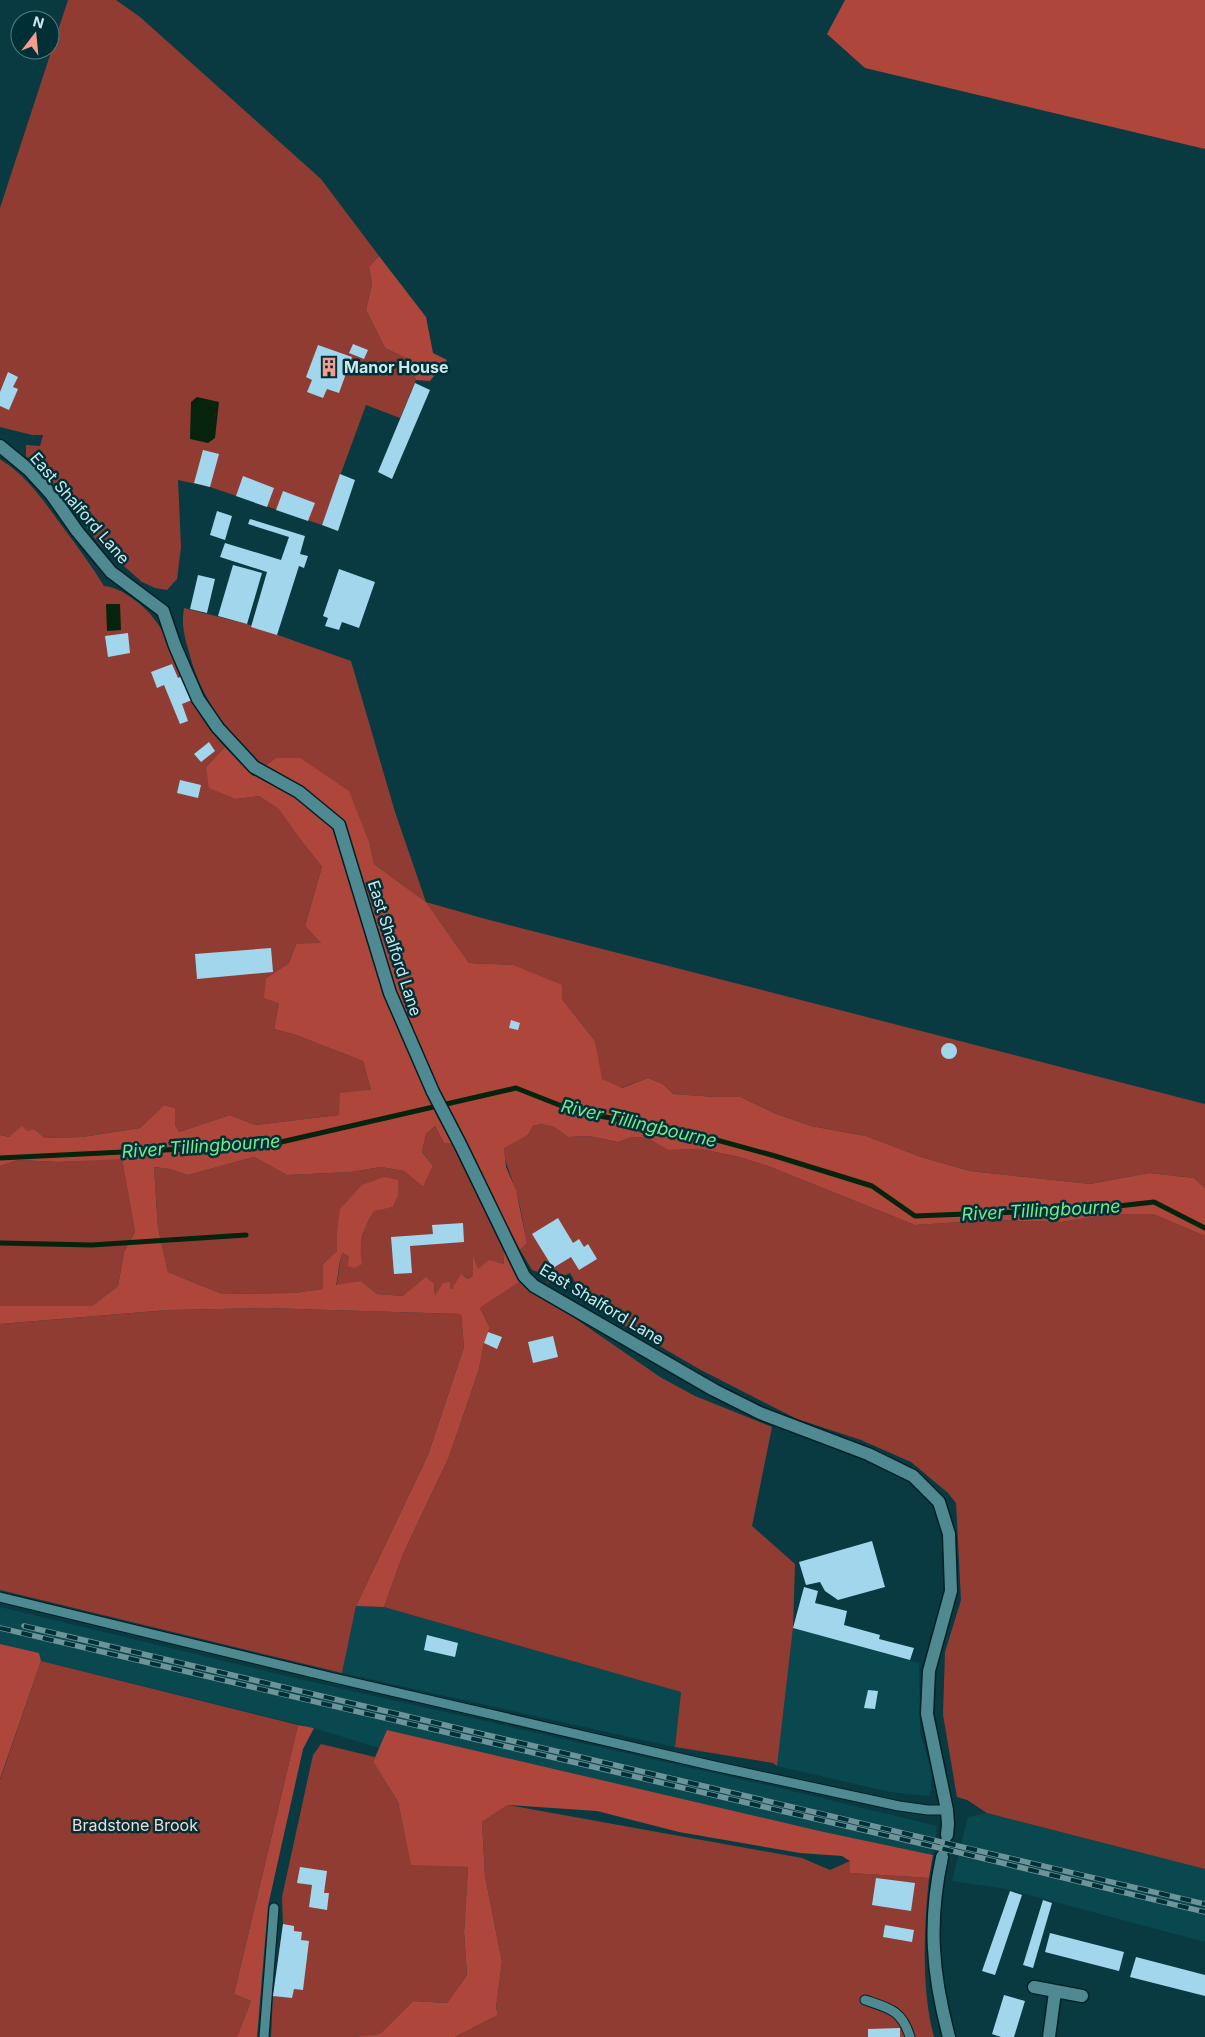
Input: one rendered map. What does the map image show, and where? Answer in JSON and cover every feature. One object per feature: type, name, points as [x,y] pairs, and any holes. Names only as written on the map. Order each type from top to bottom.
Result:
[{"type":"street","name":"East Shalford Lane","points":[[0,446],[28,469],[51,494],[77,531],[111,572],[163,611],[175,646],[198,699],[218,728],[254,767],[299,792],[339,826],[390,993],[432,1092],[524,1276],[534,1286],[721,1394],[760,1413],[868,1454],[913,1476],[939,1502],[949,1534],[951,1591],[929,1671],[927,1714],[947,1810],[947,1835]]},
{"type":"street","name":"East Shalford Lane","points":[[942,1857],[934,1896],[933,1958],[949,2037]]},
{"type":"street","points":[[1034,1987],[1082,1996]]},
{"type":"street","points":[[1049,2037],[1055,1992]]},
{"type":"lane","points":[[0,1597],[330,1677],[714,1766],[899,1806],[928,1810],[947,1810]]},
{"type":"lane","name":"East Shalford Lane","points":[[942,1857],[947,1835]]},
{"type":"lane","points":[[264,2037],[274,1908]]},
{"type":"lane","points":[[865,2000],[893,2010],[908,2028],[910,2037]]},
{"type":"shaded area","points":[[845,0],[1205,0],[1205,149],[865,68],[827,34]]},
{"type":"shaded area","points":[[379,256],[426,317],[433,353],[447,360],[430,381],[416,380],[408,359],[385,348],[366,310],[372,284],[369,267]]},
{"type":"shaded area","points":[[197,397],[219,402],[215,438],[208,443],[190,439],[191,402]]},
{"type":"shaded area","points":[[106,604],[120,604],[121,630],[107,631]]},
{"type":"shaded area","points":[[225,747],[253,776],[276,758],[300,758],[349,791],[370,845],[374,864],[426,902],[469,963],[513,965],[562,985],[562,999],[595,1041],[602,1079],[622,1088],[648,1078],[663,1084],[673,1094],[741,1097],[774,1113],[811,1126],[866,1136],[921,1157],[970,1171],[1090,1184],[1149,1173],[1194,1178],[1205,1188],[1205,1236],[1153,1214],[1113,1214],[1061,1222],[992,1220],[915,1225],[768,1166],[739,1157],[701,1149],[668,1150],[647,1138],[633,1137],[618,1142],[589,1136],[568,1137],[554,1127],[541,1124],[533,1126],[528,1135],[504,1148],[506,1167],[516,1190],[527,1243],[520,1250],[459,1134],[452,1143],[444,1143],[435,1126],[426,1134],[422,1152],[433,1166],[423,1187],[404,1171],[381,1167],[351,1172],[287,1175],[254,1157],[188,1175],[170,1169],[154,1167],[158,1228],[168,1272],[222,1294],[294,1293],[323,1289],[323,1264],[337,1251],[340,1209],[362,1185],[384,1177],[398,1180],[398,1196],[393,1207],[374,1211],[370,1217],[361,1243],[362,1264],[354,1268],[348,1266],[349,1257],[343,1253],[336,1285],[361,1281],[377,1294],[403,1296],[426,1277],[434,1284],[435,1296],[443,1283],[450,1282],[450,1288],[452,1289],[461,1274],[468,1279],[473,1276],[473,1256],[478,1269],[489,1260],[504,1264],[503,1253],[507,1254],[521,1281],[480,1308],[490,1328],[484,1343],[479,1369],[449,1457],[403,1554],[384,1607],[356,1606],[428,1455],[464,1347],[461,1314],[266,1308],[168,1310],[0,1324],[0,1306],[92,1306],[118,1286],[124,1252],[135,1232],[122,1159],[58,1162],[18,1160],[0,1166],[0,1135],[9,1137],[22,1126],[27,1131],[34,1129],[45,1138],[82,1137],[140,1128],[164,1105],[175,1108],[175,1125],[179,1132],[230,1115],[255,1125],[339,1115],[340,1093],[371,1090],[363,1061],[296,1035],[274,1029],[279,1003],[264,998],[266,978],[289,963],[296,944],[321,943],[305,926],[322,867],[279,809],[259,796],[236,799],[209,788],[206,767]]},
{"type":"shaded area","points":[[356,1606],[384,1607],[681,1692],[675,1747],[342,1673]]},
{"type":"shaded area","points":[[0,1607],[299,1679],[771,1786],[937,1826],[933,1855],[824,1832],[387,1730],[379,1748],[314,1728],[41,1661],[39,1653],[0,1644]]},
{"type":"shaded area","points":[[793,1628],[919,1663],[920,1732],[932,1774],[930,1796],[890,1792],[777,1766]]},
{"type":"shaded area","points":[[0,1644],[39,1653],[41,1661],[0,1779]]},
{"type":"shaded area","points":[[298,1725],[314,1728],[303,1749],[268,1906],[257,2037],[237,2037],[251,2001],[234,1994]]},
{"type":"shaded area","points":[[387,1730],[824,1832],[933,1855],[929,1878],[850,1873],[850,1861],[842,1856],[800,1853],[679,1832],[597,1811],[508,1805],[482,1822],[485,1876],[502,1962],[496,2008],[498,2015],[455,2037],[352,2037],[380,2034],[413,2001],[447,2003],[467,1975],[464,1932],[468,1867],[411,1865],[398,1802],[373,1762]]},
{"type":"shaded area","points":[[987,1813],[1205,1869],[1205,1942],[1007,1889],[952,1881],[968,1817]]},
{"type":"green space","points":[[68,0],[116,0],[140,17],[321,179],[379,256],[369,267],[372,284],[366,310],[385,348],[408,359],[416,380],[400,418],[366,405],[322,525],[210,487],[178,480],[181,547],[177,579],[167,590],[155,588],[142,582],[100,545],[46,474],[26,456],[26,445],[40,446],[43,435],[32,435],[0,427],[0,208],[48,60],[60,60],[60,24]]},
{"type":"green space","points":[[0,459],[19,474],[48,507],[104,586],[122,592],[132,598],[145,608],[155,620],[170,646],[193,703],[225,747],[206,767],[236,799],[259,796],[280,809],[322,867],[305,926],[322,944],[296,944],[289,963],[266,978],[279,1003],[274,1029],[296,1035],[363,1061],[371,1090],[339,1115],[255,1125],[230,1115],[179,1132],[175,1125],[175,1108],[164,1105],[140,1128],[82,1137],[45,1138],[34,1129],[9,1137],[0,1135]]},
{"type":"green space","points":[[184,608],[247,624],[351,661],[395,812],[426,902],[374,864],[370,845],[288,786],[239,742],[219,716],[202,688],[185,638],[183,627]]},
{"type":"green space","points":[[426,902],[1205,1104],[1205,1188],[1194,1178],[1149,1173],[1090,1184],[970,1171],[921,1157],[866,1136],[811,1126],[774,1113],[741,1097],[673,1094],[663,1084],[648,1078],[621,1088],[601,1079],[595,1041],[562,999],[513,965],[469,963]]},
{"type":"green space","points":[[541,1124],[554,1127],[568,1137],[589,1136],[618,1142],[633,1137],[647,1138],[668,1150],[701,1149],[739,1157],[768,1166],[915,1225],[992,1220],[1061,1222],[1113,1214],[1153,1214],[1205,1236],[1205,1869],[987,1813],[967,1800],[957,1797],[943,1715],[945,1652],[961,1600],[956,1503],[948,1493],[911,1462],[861,1440],[797,1419],[699,1369],[620,1323],[584,1299],[570,1273],[548,1283],[541,1273],[532,1270],[520,1250],[527,1243],[519,1202],[506,1163],[504,1147],[528,1135],[533,1126]]},
{"type":"green space","points":[[435,1126],[444,1143],[452,1143],[473,1183],[507,1254],[503,1253],[504,1264],[497,1262],[478,1269],[473,1258],[473,1276],[468,1279],[464,1276],[452,1289],[450,1288],[435,1297],[434,1284],[403,1296],[377,1294],[361,1281],[336,1286],[343,1253],[349,1257],[359,1250],[365,1227],[374,1210],[393,1207],[398,1196],[398,1180],[337,1234],[337,1251],[323,1264],[323,1289],[294,1293],[222,1294],[168,1272],[158,1228],[154,1167],[170,1169],[188,1175],[254,1157],[287,1175],[351,1172],[381,1167],[404,1171],[423,1187],[433,1166],[422,1152],[426,1134]]},
{"type":"green space","points":[[122,1158],[135,1232],[124,1252],[118,1286],[92,1306],[0,1306],[0,1166],[18,1160],[58,1162]]},
{"type":"green space","points":[[521,1281],[660,1377],[695,1396],[772,1427],[752,1526],[795,1564],[793,1628],[777,1766],[773,1763],[675,1747],[681,1692],[384,1607],[403,1554],[449,1457],[479,1369],[484,1343],[490,1328],[480,1308]]},
{"type":"green space","points":[[266,1308],[461,1314],[464,1347],[428,1455],[356,1606],[342,1673],[0,1590],[0,1324],[168,1310]]},
{"type":"green space","name":"Bradstone Brook","points":[[41,1661],[298,1725],[234,1994],[251,2001],[237,2037],[0,2037],[0,1780]]},
{"type":"green space","points":[[321,1744],[375,1757],[373,1762],[398,1802],[411,1864],[468,1867],[464,1932],[467,1975],[447,2003],[413,2001],[380,2034],[352,2037],[271,2037],[273,1996],[283,1924],[282,1897],[313,1755]]},
{"type":"green space","points":[[508,1805],[802,1858],[830,1870],[850,1861],[851,1873],[929,1878],[925,1937],[925,1979],[934,2037],[455,2037],[498,2015],[496,2008],[502,1962],[485,1876],[482,1822]]},
{"type":"building","points":[[353,344],[368,350],[364,359],[349,353]]},
{"type":"building","name":"Manor House","points":[[318,345],[352,357],[339,393],[327,389],[323,398],[307,392],[312,380],[306,377]]},
{"type":"building","points":[[8,372],[18,377],[13,387],[18,389],[9,410],[0,406],[0,392]]},
{"type":"building","points":[[415,383],[430,390],[392,479],[378,472]]},
{"type":"building","points":[[203,450],[219,454],[210,487],[194,483]]},
{"type":"building","points":[[340,474],[355,480],[338,531],[322,525]]},
{"type":"building","points":[[243,476],[274,488],[267,507],[236,496]]},
{"type":"building","points":[[283,491],[315,503],[308,521],[276,510]]},
{"type":"building","points":[[217,511],[232,516],[225,540],[210,535]]},
{"type":"building","points":[[250,519],[305,536],[300,554],[308,556],[304,568],[299,566],[277,635],[251,627],[267,572],[220,557],[225,543],[281,560],[289,537],[248,524]]},
{"type":"building","points":[[233,565],[262,573],[247,624],[218,616]]},
{"type":"building","points":[[339,569],[375,582],[359,628],[342,622],[339,630],[325,626],[328,618],[323,616]]},
{"type":"building","points":[[198,575],[215,579],[207,613],[190,609]]},
{"type":"building","points":[[128,633],[130,653],[108,657],[105,636]]},
{"type":"building","points":[[172,664],[178,678],[183,676],[192,700],[182,704],[188,721],[180,724],[164,685],[157,688],[151,672]]},
{"type":"building","points":[[209,742],[215,751],[201,762],[194,754]]},
{"type":"building","points":[[180,780],[201,785],[198,798],[177,793]]},
{"type":"building","points":[[271,948],[273,972],[197,979],[195,954]]},
{"type":"building","points":[[511,1020],[520,1023],[518,1030],[509,1028]]},
{"type":"building","points":[[946,1043],[952,1043],[957,1048],[955,1057],[946,1059],[941,1054],[941,1048]]},
{"type":"building","points":[[558,1218],[573,1243],[579,1239],[584,1247],[588,1244],[597,1259],[579,1270],[571,1257],[553,1268],[532,1234]]},
{"type":"building","points":[[463,1223],[464,1242],[410,1246],[412,1273],[394,1274],[391,1237],[433,1234],[432,1225]]},
{"type":"building","points":[[488,1332],[502,1337],[497,1349],[484,1343]]},
{"type":"building","points":[[553,1336],[558,1357],[533,1363],[528,1342]]},
{"type":"building","points":[[872,1541],[885,1587],[838,1600],[825,1591],[820,1582],[806,1585],[799,1562]]},
{"type":"building","points":[[804,1587],[818,1591],[815,1603],[847,1611],[844,1625],[880,1635],[879,1639],[914,1648],[910,1660],[793,1628]]},
{"type":"building","points":[[427,1635],[458,1643],[455,1657],[424,1650]]},
{"type":"building","points":[[868,1690],[878,1691],[875,1709],[864,1708]]},
{"type":"building","points":[[300,1867],[327,1871],[324,1893],[329,1893],[327,1910],[309,1907],[312,1885],[297,1883]]},
{"type":"building","points":[[876,1878],[915,1883],[911,1911],[872,1905]]},
{"type":"building","points":[[1010,1891],[1022,1895],[995,1975],[982,1971]]},
{"type":"building","points":[[1043,1900],[1052,1903],[1033,1968],[1023,1965]]},
{"type":"building","points":[[283,1924],[294,1926],[294,1931],[302,1932],[301,1940],[309,1941],[303,1990],[294,1989],[292,1998],[273,1996]]},
{"type":"building","points":[[885,1925],[914,1930],[912,1942],[883,1937]]},
{"type":"building","points":[[1050,1933],[1124,1952],[1119,1971],[1045,1952]]},
{"type":"building","points":[[1136,1957],[1205,1975],[1205,1996],[1130,1977]]},
{"type":"building","points":[[1004,1995],[1025,2001],[1014,2037],[1001,2037],[992,2034]]},
{"type":"building","points":[[900,2028],[900,2037],[868,2037],[868,2029]]},
{"type":"waterway","name":"River Tillingbourne","points":[[0,1158],[268,1145],[516,1088],[577,1112],[684,1131],[775,1156],[872,1186],[915,1216],[1091,1209],[1154,1202],[1205,1228]]},
{"type":"waterway","points":[[0,1243],[92,1245],[246,1235]]},
{"type":"railway","points":[[24,1626],[1205,1904]]},
{"type":"railway","points":[[0,1628],[1205,1912]]},
{"type":"place","name":"Manor House","points":[[329,367]]}]
